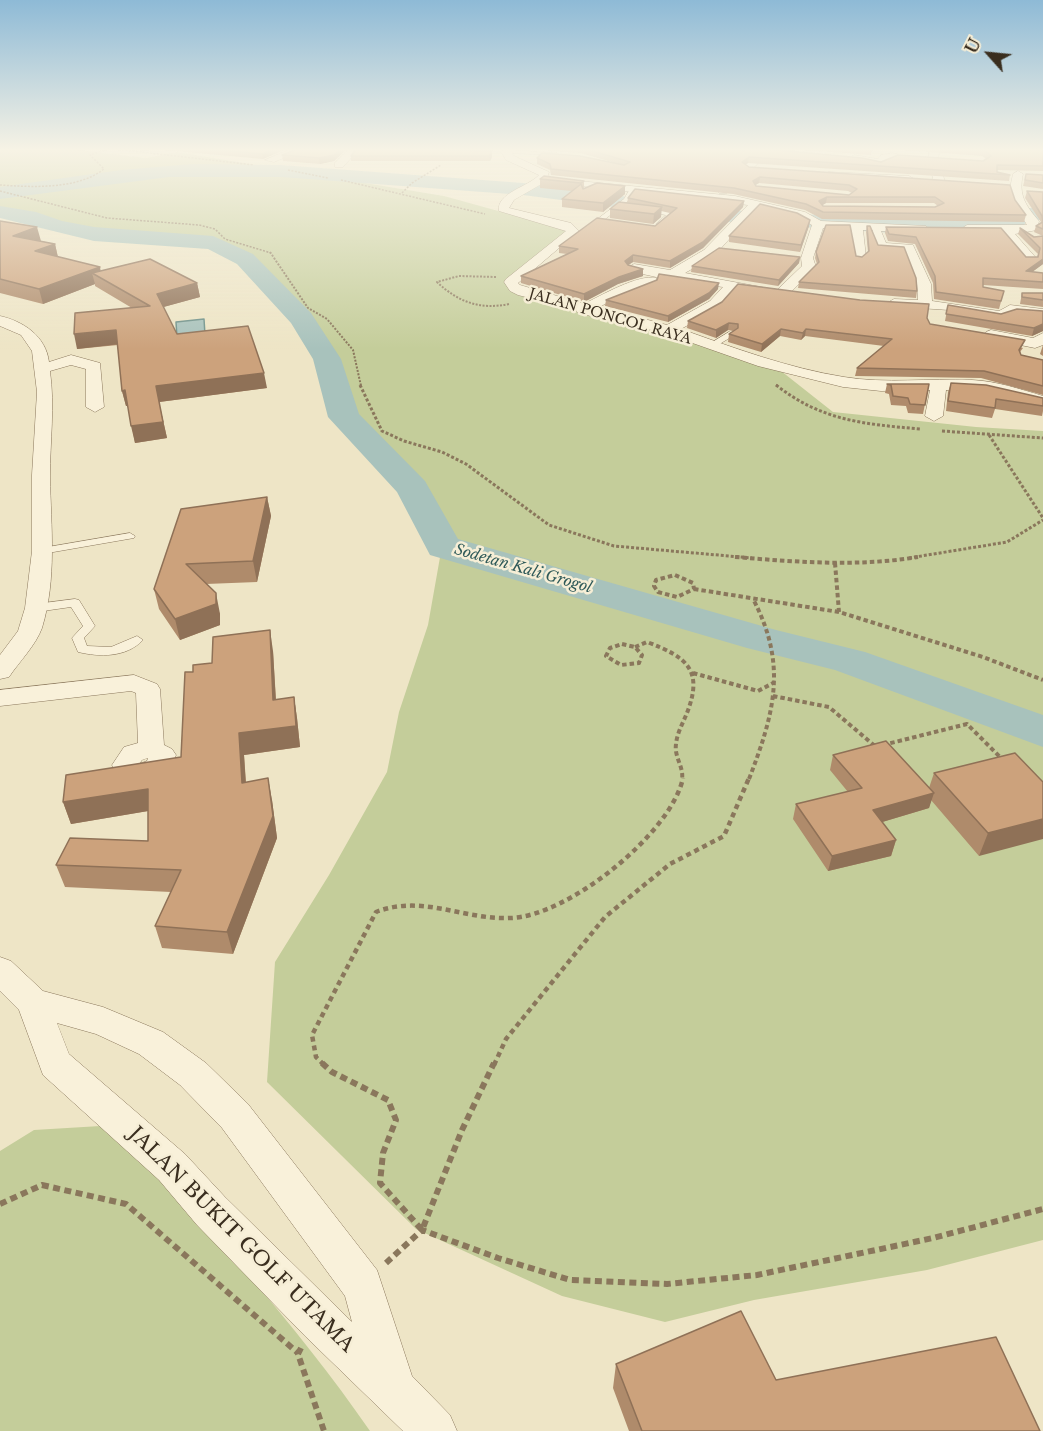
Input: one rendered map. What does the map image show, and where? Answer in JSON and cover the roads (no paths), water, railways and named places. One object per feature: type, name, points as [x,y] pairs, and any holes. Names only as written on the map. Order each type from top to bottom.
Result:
[{"type":"street","name":"JALAN PONCOL RAYA","points":[[525,216],[567,226],[573,231],[511,285],[523,292],[669,330],[710,346],[843,382],[881,386],[984,386],[1043,401]]},
{"type":"street","points":[[670,276],[714,247],[744,216]]},
{"type":"street","points":[[809,216],[857,226],[1021,230],[1033,227],[1033,221],[1027,216]]},
{"type":"street","points":[[782,293],[808,267],[802,258],[816,218]]},
{"type":"street","points":[[857,226],[860,257]]},
{"type":"street","points":[[875,227],[881,246],[909,248],[933,310]]},
{"type":"street","points":[[1004,229],[1031,259]]},
{"type":"street","points":[[714,247],[736,250]]},
{"type":"street","points":[[634,268],[670,276],[804,295]]},
{"type":"street","points":[[583,309],[618,292],[651,281]]},
{"type":"street","points":[[669,330],[720,300],[733,285]]},
{"type":"street","points":[[879,303],[999,315],[1008,314],[1011,293]]},
{"type":"street","points":[[701,297],[720,300]]},
{"type":"street","points":[[1010,309],[1043,313]]},
{"type":"street","points":[[0,320],[26,332],[40,351],[45,392],[40,475],[42,551],[36,608],[29,631],[0,672]]},
{"type":"street","points":[[977,333],[1039,341],[1027,359]]},
{"type":"street","points":[[41,369],[71,360],[94,366],[95,408]]},
{"type":"street","points":[[934,416],[939,385]]},
{"type":"street","points":[[0,698],[134,683],[144,685],[148,689],[151,749]]},
{"type":"street","name":"JALAN BUKIT GOLF UTAMA","points":[[0,970],[33,1002],[55,1064],[172,1167],[211,1211],[320,1321],[394,1389],[434,1431]]},
{"type":"street","name":"JALAN BUKIT GOLF UTAMA","points":[[33,1002],[103,1021],[141,1038],[193,1074],[235,1116],[362,1285],[394,1389]]},
{"type":"lane","points":[[604,216],[598,220],[621,223]]},
{"type":"lane","points":[[655,228],[669,216]]},
{"type":"lane","points":[[1021,230],[1034,240]]},
{"type":"lane","points":[[710,346],[732,334]]},
{"type":"lane","points":[[42,551],[130,536]]},
{"type":"lane","points":[[36,608],[75,603],[89,627],[78,638],[82,649],[99,654],[121,650],[137,640]]},
{"type":"water","points":[[204,319],[205,335],[177,338],[176,322]]},
{"type":"waterway","name":"Sodetan Kali Grogol","points":[[23,216],[36,218],[56,227],[94,234],[172,238],[213,243],[245,259],[302,319],[327,359],[344,417],[413,488],[443,547],[762,639],[850,661],[1043,732]]},
{"type":"waterway","points":[[725,216],[893,226],[1012,225],[1019,218],[1017,216]]}]
